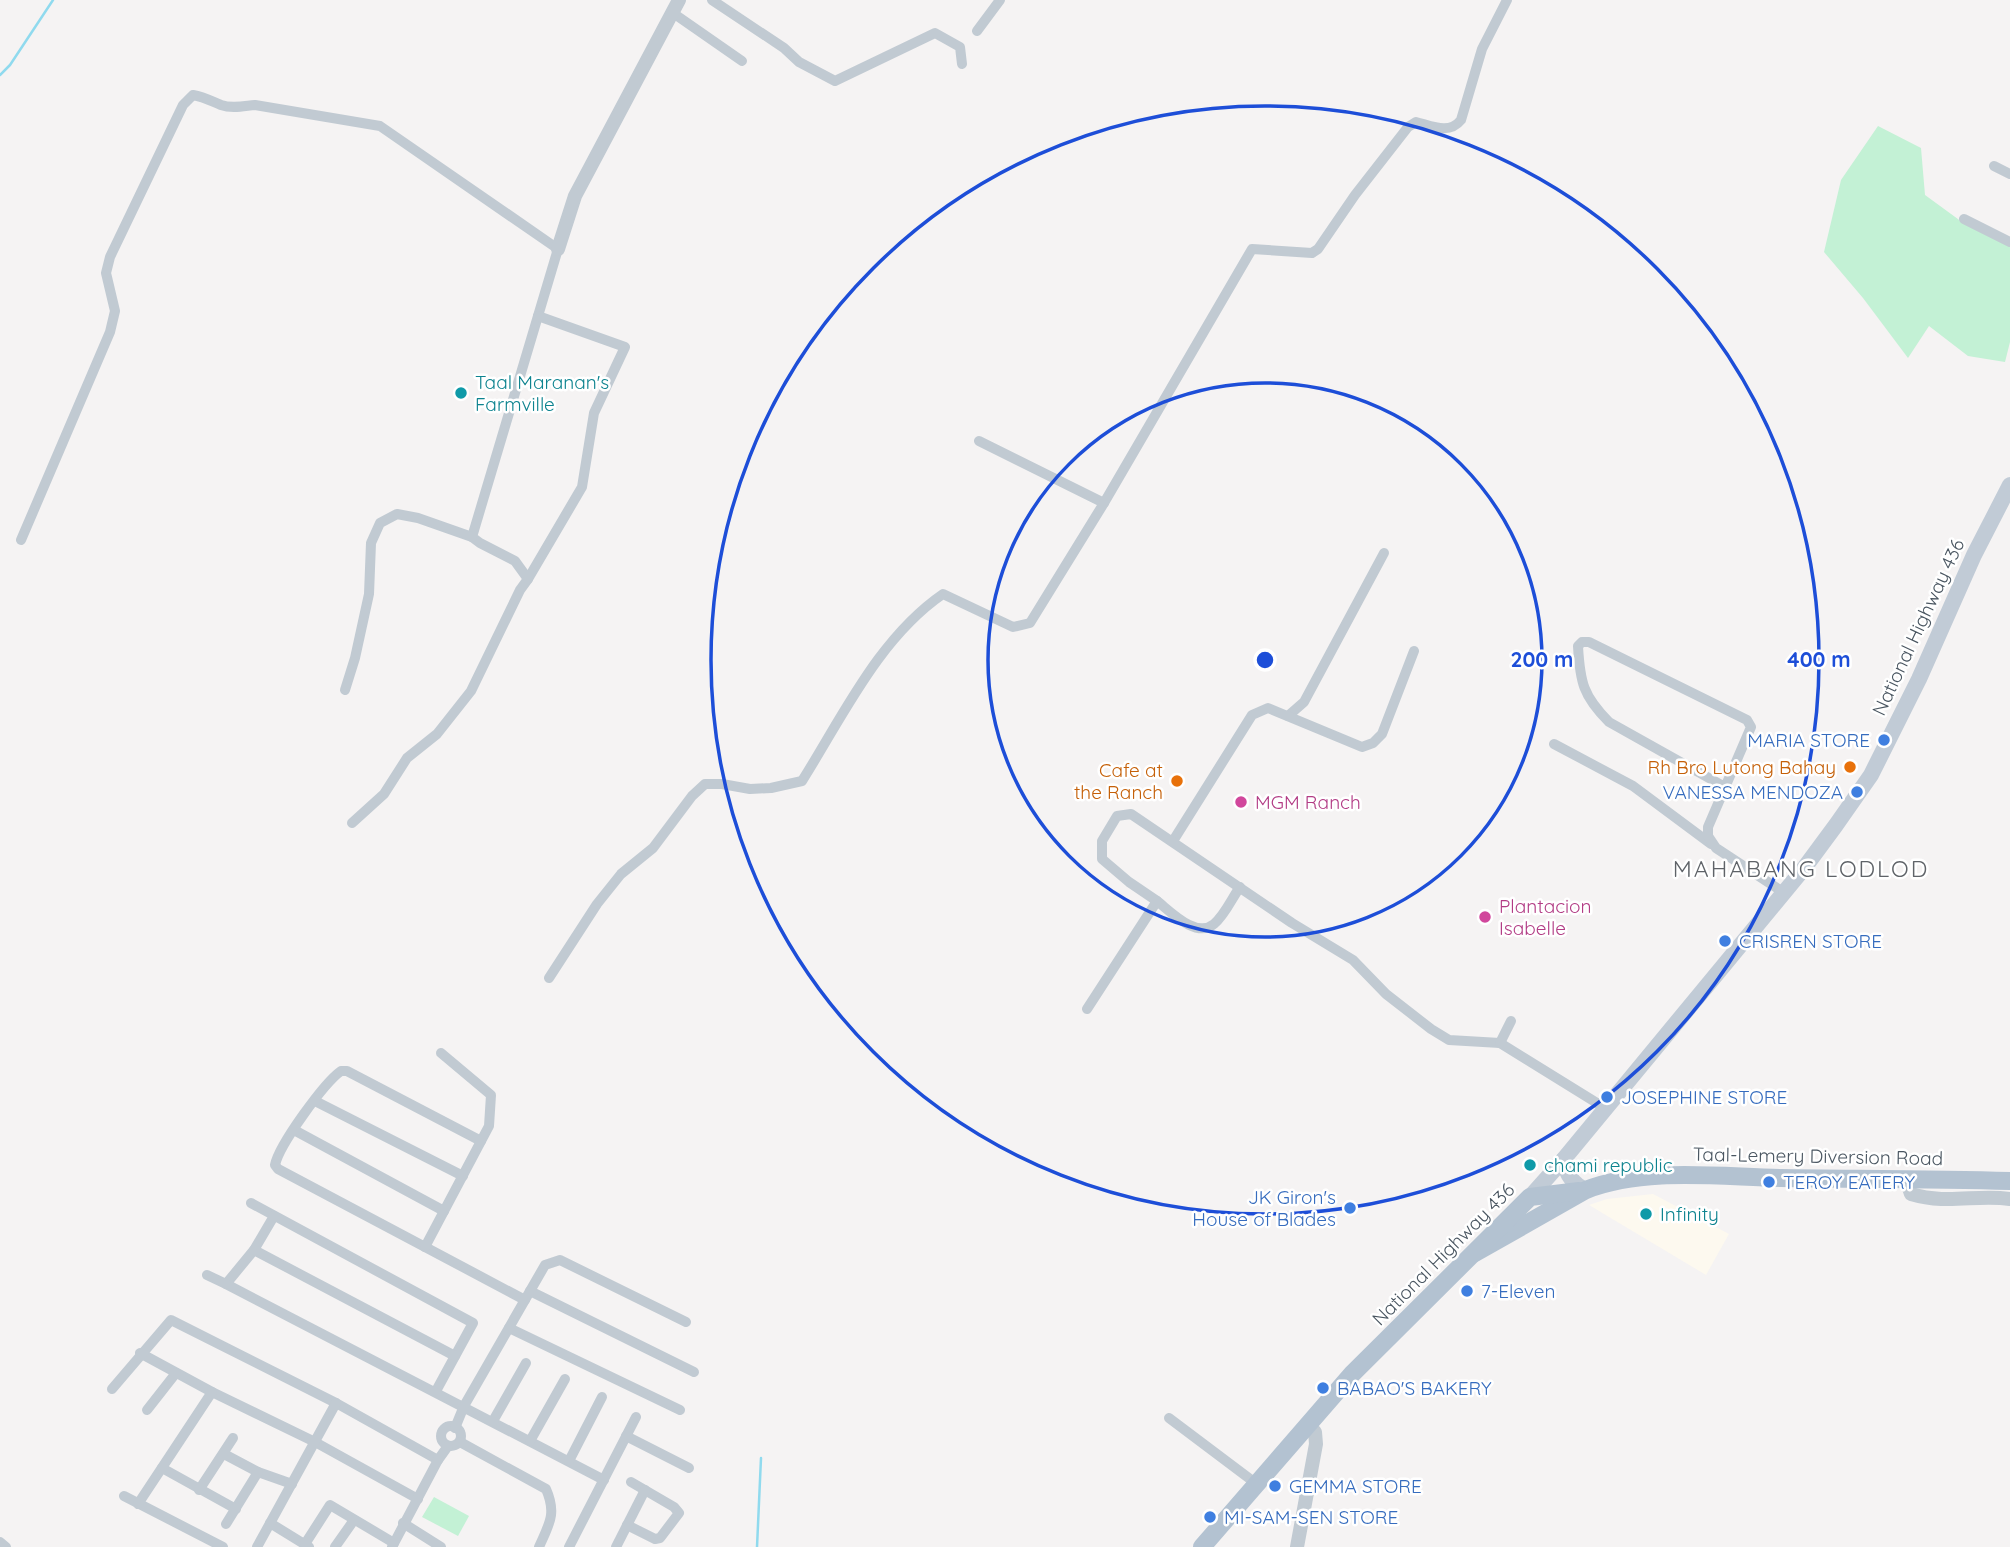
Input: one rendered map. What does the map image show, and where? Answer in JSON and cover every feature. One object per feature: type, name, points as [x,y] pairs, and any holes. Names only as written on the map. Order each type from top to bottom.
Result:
[{"type":"main road","name":"National Highway 436","points":[[1204,1546],[1361,1366],[1530,1197],[1563,1160],[1836,825],[1871,775],[1919,679],[1974,555],[2010,485]]},
{"type":"main road","points":[[1563,1160],[1570,1177],[1577,1186],[1586,1190]]},
{"type":"main road","name":"Taal-Lemery Diversion Road","points":[[1475,1253],[1586,1190],[1632,1179],[1701,1175],[2010,1181]]},
{"type":"main road","name":"Taal-Lemery Diversion Road","points":[[1530,1197],[1586,1190]]},
{"type":"street","points":[[712,0],[784,48],[799,62],[835,80],[935,33],[960,47],[962,64]]},
{"type":"street","points":[[977,31],[1000,0]]},
{"type":"street","points":[[550,978],[597,904],[621,874],[653,848],[692,796],[705,784],[750,789],[771,788],[802,780],[872,669],[922,608],[943,594],[1013,627],[1030,624],[1252,249],[1312,253],[1318,249],[1355,195],[1408,127],[1416,122],[1444,129],[1455,127],[1461,120],[1482,49],[1507,0]]},
{"type":"street","points":[[472,537],[575,196],[676,6],[742,61]]},
{"type":"street","points":[[21,540],[110,332],[115,311],[106,273],[110,257],[183,105],[194,95],[223,106],[255,105],[380,126],[558,249]]},
{"type":"street","points":[[1994,166],[2010,174]]},
{"type":"street","points":[[1964,219],[2010,242]]},
{"type":"street","points":[[352,823],[384,794],[407,758],[437,734],[471,691],[520,590],[582,487],[594,412],[625,347],[538,316]]},
{"type":"street","points":[[979,441],[1104,503]]},
{"type":"street","points":[[345,690],[369,594],[371,544],[380,523],[397,514],[418,518],[472,537],[515,561],[528,579]]},
{"type":"street","points":[[1288,716],[1304,702],[1384,553]]},
{"type":"street","points":[[1716,848],[1709,836],[1708,827],[1751,727],[1748,720],[1589,642],[1582,642],[1578,646],[1579,678],[1594,707],[1609,722],[1725,787]]},
{"type":"street","points":[[1173,841],[1252,715],[1268,708],[1362,747],[1373,743],[1382,734],[1414,651]]},
{"type":"street","points":[[1554,744],[1633,786],[1716,848],[1783,892]]},
{"type":"street","points":[[1240,887],[1214,925],[1203,928],[1190,925],[1129,882],[1102,859],[1101,841],[1117,816],[1131,814],[1353,960],[1387,994],[1430,1029],[1449,1040],[1500,1043],[1605,1108]]},
{"type":"street","points":[[1087,1009],[1157,901]]},
{"type":"street","points":[[1500,1043],[1511,1021]]},
{"type":"street","points":[[425,1247],[489,1126],[491,1095],[441,1053]]},
{"type":"street","points":[[481,1141],[341,1070],[294,1130],[276,1158],[275,1165],[425,1247],[694,1372]]},
{"type":"street","points":[[315,1101],[463,1176]]},
{"type":"street","points":[[294,1130],[444,1211]]},
{"type":"street","points":[[1906,1178],[1911,1194],[1924,1198],[2010,1199]]},
{"type":"street","points":[[251,1203],[473,1323],[436,1391]]},
{"type":"street","points":[[226,1283],[254,1250],[274,1216]]},
{"type":"street","points":[[254,1250],[455,1356]]},
{"type":"street","points":[[455,1427],[464,1406],[545,1265],[560,1260],[686,1322]]},
{"type":"street","points":[[207,1275],[604,1480]]},
{"type":"street","points":[[112,1389],[170,1320],[336,1403],[438,1460]]},
{"type":"street","points":[[509,1328],[680,1410]]},
{"type":"street","points":[[140,1353],[418,1499]]},
{"type":"street","points":[[493,1422],[526,1363]]},
{"type":"street","points":[[147,1410],[176,1373]]},
{"type":"street","points":[[530,1441],[565,1380]]},
{"type":"street","points":[[138,1504],[212,1392]]},
{"type":"street","points":[[569,1461],[602,1397]]},
{"type":"street","points":[[257,1547],[336,1403]]},
{"type":"street","points":[[569,1547],[636,1418]]},
{"type":"street","points":[[1169,1418],[1258,1485]]},
{"type":"street","points":[[1297,1547],[1316,1444],[1315,1432],[1308,1424]]},
{"type":"street","points":[[449,1427],[455,1427],[461,1435],[460,1442],[448,1446],[442,1439],[442,1433],[449,1427]]},
{"type":"street","points":[[626,1436],[689,1468]]},
{"type":"street","points":[[199,1490],[233,1438]]},
{"type":"street","points":[[460,1442],[546,1489],[552,1503],[552,1517],[538,1547]]},
{"type":"street","points":[[270,1523],[307,1545],[330,1505],[393,1545],[448,1446]]},
{"type":"street","points":[[223,1454],[258,1472],[292,1484]]},
{"type":"street","points":[[162,1468],[236,1509]]},
{"type":"street","points":[[226,1524],[258,1472]]},
{"type":"street","points":[[627,1525],[655,1539],[660,1538],[679,1513],[674,1507],[631,1482]]},
{"type":"street","points":[[616,1547],[645,1490]]},
{"type":"street","points":[[124,1496],[223,1547]]},
{"type":"street","points":[[335,1547],[354,1520]]},
{"type":"street","points":[[404,1523],[441,1547]]},
{"type":"street","points":[[0,1542],[6,1547]]},
{"type":"shaded area","points":[[1653,1194],[1729,1234],[1706,1275],[1589,1205],[1607,1199]]},
{"type":"green space","points":[[1878,126],[1921,148],[1925,195],[1962,222],[2010,246],[2010,342],[2005,362],[1968,356],[1929,326],[1908,358],[1824,252],[1841,180]]},
{"type":"green space","points":[[434,1497],[469,1516],[458,1536],[422,1517]]},
{"type":"waterway","points":[[0,75],[10,65],[53,0]]},
{"type":"waterway","points":[[757,1547],[761,1458]]},
{"type":"place","name":"Taal Maranan's Farmville","points":[[461,393]]},
{"type":"place","name":"MARIA STORE","points":[[1884,740]]},
{"type":"place","name":"Rh Bro Lutong Bahay","points":[[1850,767]]},
{"type":"place","name":"Cafe at the Ranch","points":[[1177,781]]},
{"type":"place","name":"VANESSA MENDOZA","points":[[1857,792]]},
{"type":"place","name":"MGM Ranch","points":[[1241,802]]},
{"type":"place","name":"Plantacion Isabelle","points":[[1485,917]]},
{"type":"place","name":"CRISREN STORE","points":[[1725,941]]},
{"type":"place","name":"JOSEPHINE STORE","points":[[1607,1097]]},
{"type":"place","name":"chami republic","points":[[1530,1165]]},
{"type":"place","name":"TEROY EATERY","points":[[1769,1182]]},
{"type":"place","name":"JK Giron's House of Blades","points":[[1350,1208]]},
{"type":"place","name":"Infinity","points":[[1646,1214]]},
{"type":"place","name":"7-Eleven","points":[[1467,1291]]},
{"type":"place","name":"BABAO'S BAKERY","points":[[1323,1388]]},
{"type":"place","name":"GEMMA STORE","points":[[1275,1486]]},
{"type":"place","name":"MI-SAM-SEN STORE","points":[[1210,1517]]},
{"type":"district","name":"MAHABANG LODLOD","points":[[1801,868]]}]
